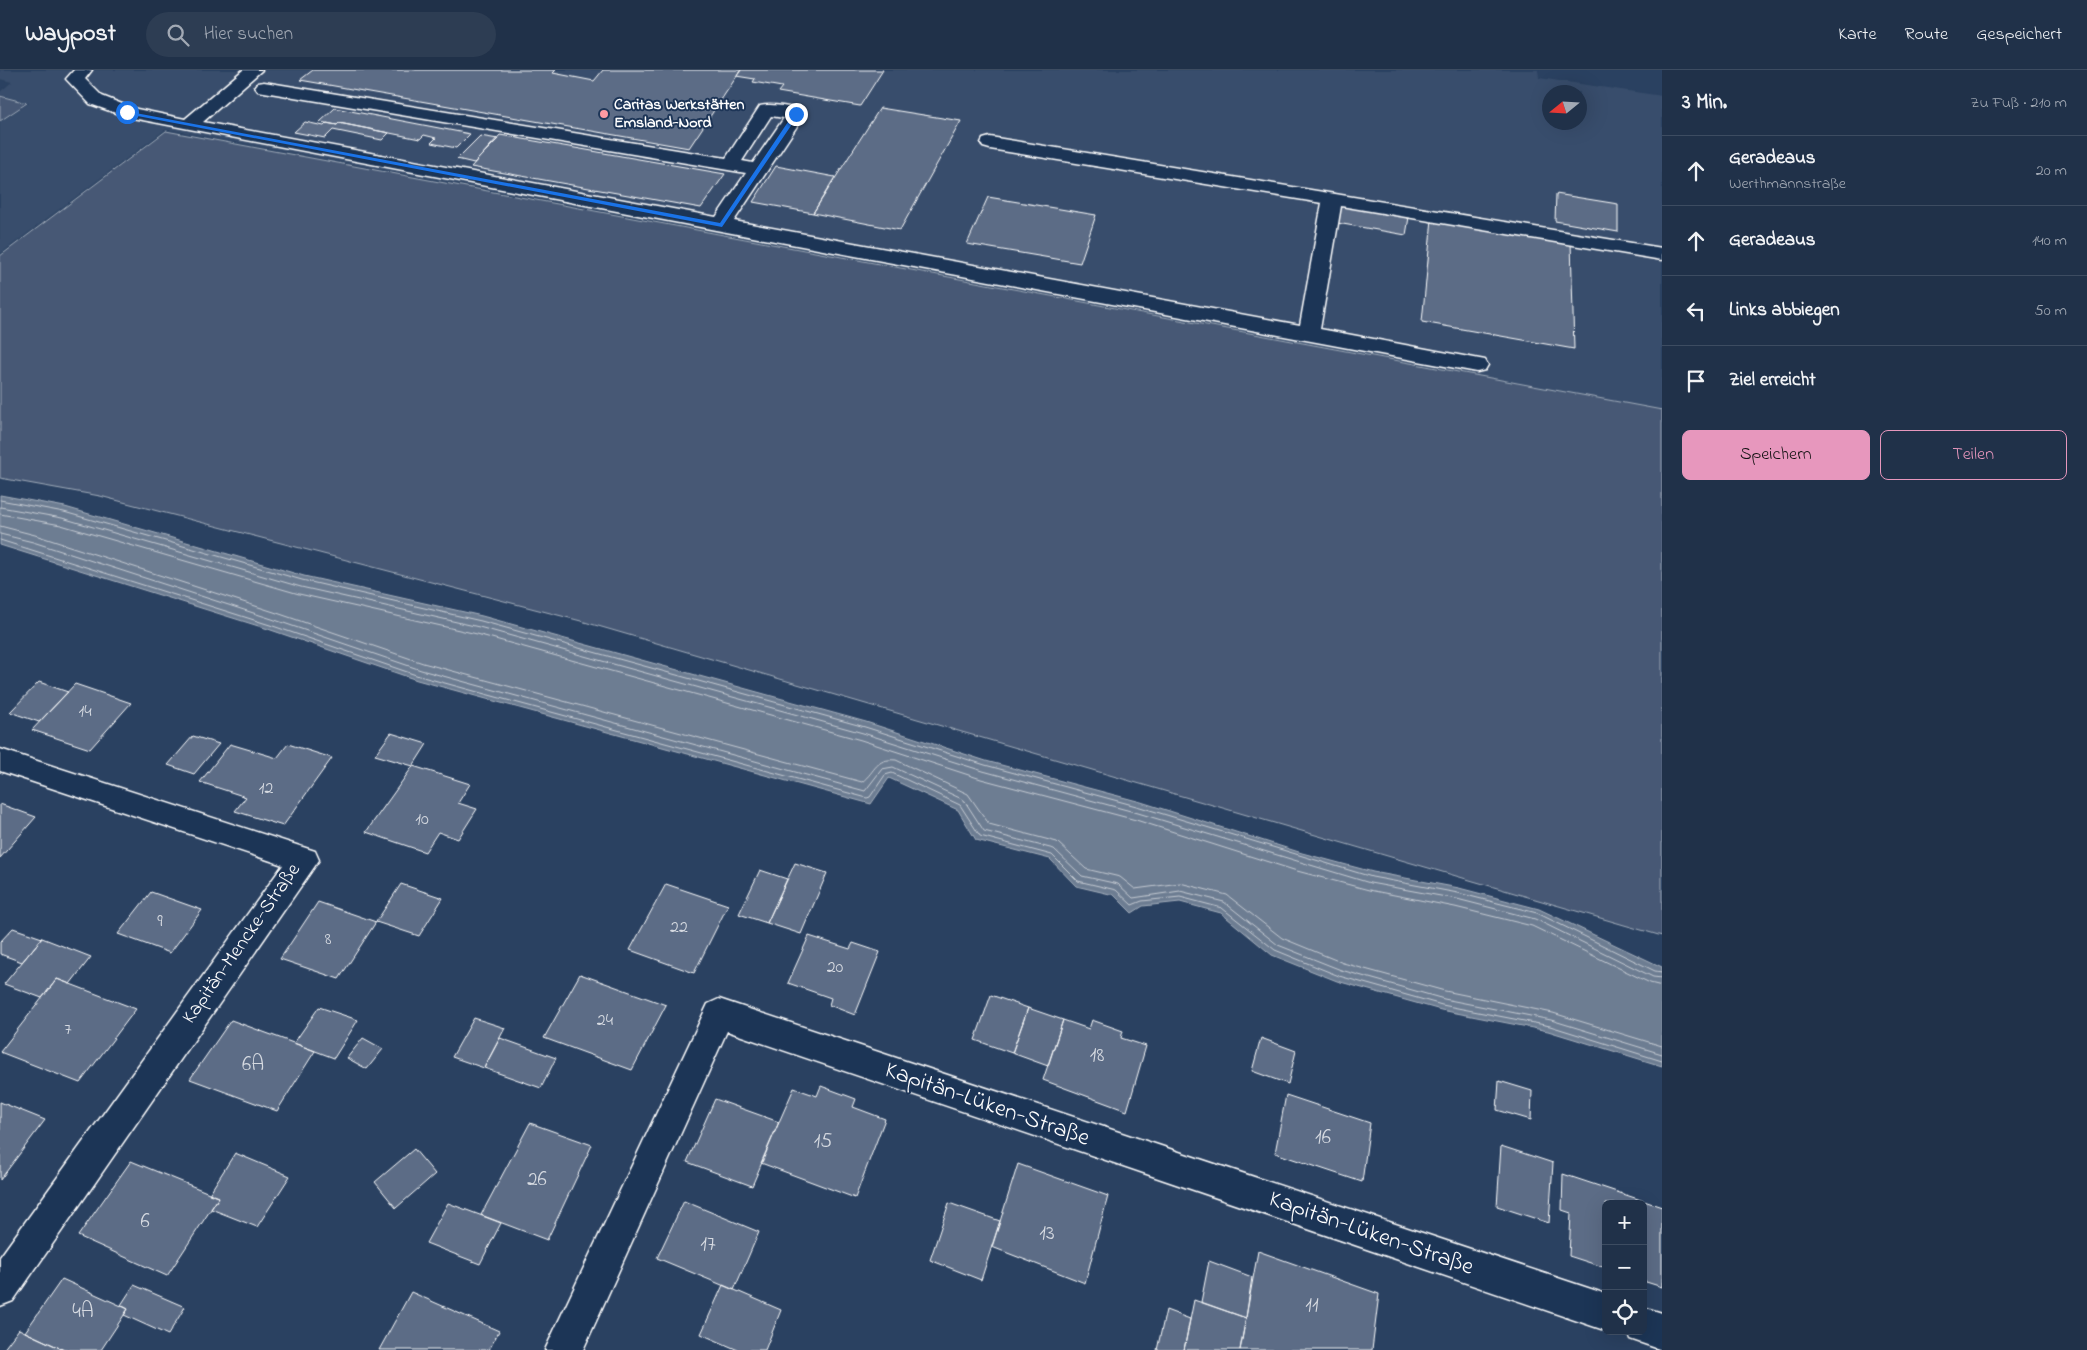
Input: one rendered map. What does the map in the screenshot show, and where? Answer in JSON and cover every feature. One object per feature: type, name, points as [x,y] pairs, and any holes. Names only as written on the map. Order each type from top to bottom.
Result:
[{"type":"street","points":[[83,70],[75,79],[96,100],[127,112],[188,125],[1477,365]]},
{"type":"street","points":[[188,125],[252,70]]},
{"type":"street","points":[[264,87],[758,169]]},
{"type":"street","points":[[722,225],[796,114],[766,110],[731,164]]},
{"type":"street","points":[[990,143],[1662,254]]},
{"type":"street","points":[[1309,333],[1332,199]]},
{"type":"street","name":"Kapitän-Mencke-Straße","points":[[0,760],[304,860],[0,1288]]},
{"type":"street","name":"Kapitän-Lüken-Straße","points":[[564,1350],[719,1014],[1602,1312]]},
{"type":"street","points":[[1647,1327],[1662,1332]]},
{"type":"shaded area","points":[[0,70],[1538,70],[1539,78],[1587,85],[1542,85],[1542,130],[1587,130],[1587,85],[1662,96],[1662,410],[166,129],[0,254],[0,122],[29,103],[0,95],[0,92],[12,82],[0,79]]},
{"type":"shaded area","points":[[0,96],[27,103],[0,121]]},
{"type":"shaded area","points":[[166,131],[1662,410],[1662,936],[581,621],[100,496],[0,478],[0,256]]},
{"type":"water","points":[[0,495],[65,507],[304,576],[482,616],[866,722],[986,761],[1141,802],[1302,853],[1373,872],[1459,888],[1539,909],[1662,967],[1662,1066],[1548,1031],[1441,1010],[1337,981],[1272,955],[1221,913],[1180,902],[1143,906],[1132,913],[1114,895],[1076,886],[1050,859],[976,840],[958,810],[889,778],[871,804],[417,680],[268,629],[0,545]]},
{"type":"building","name":"Caritas Werkstätten Emsland-Nord","points":[[313,70],[556,70],[553,73],[594,81],[603,70],[741,70],[689,148],[300,80]]},
{"type":"building","points":[[741,70],[883,70],[860,106],[778,92],[782,87],[753,82],[755,79],[736,76]]},
{"type":"building","points":[[335,108],[470,134],[456,148],[431,143],[436,138],[424,135],[420,139],[339,123],[337,125],[320,122]]},
{"type":"building","points":[[880,108],[961,121],[900,230],[813,213]]},
{"type":"building","points":[[305,122],[324,126],[327,123],[337,125],[339,123],[389,133],[382,140],[333,130],[325,138],[294,132]]},
{"type":"building","points":[[500,135],[725,174],[701,208],[471,167]]},
{"type":"building","points":[[480,136],[498,139],[474,163],[457,159]]},
{"type":"building","points":[[776,166],[835,177],[813,213],[753,202]]},
{"type":"building","points":[[1556,194],[1618,204],[1618,232],[1555,221]]},
{"type":"building","points":[[988,197],[1096,215],[1080,263],[967,244]]},
{"type":"building","points":[[1340,206],[1409,217],[1406,235],[1337,223]]},
{"type":"building","points":[[1432,219],[1571,242],[1574,349],[1422,322]]},
{"type":"building","points":[[39,682],[68,692],[39,722],[10,712]]},
{"type":"building","points":[[75,684],[131,703],[90,749],[32,730]]},
{"type":"building","points":[[391,733],[427,744],[413,766],[375,755]]},
{"type":"building","points":[[193,736],[219,744],[194,774],[168,765]]},
{"type":"building","points":[[230,744],[277,758],[288,744],[332,758],[283,826],[235,811],[246,797],[200,782]]},
{"type":"building","points":[[413,766],[470,784],[458,803],[477,809],[458,839],[438,832],[425,852],[366,832]]},
{"type":"building","points":[[0,804],[36,817],[0,858]]},
{"type":"building","points":[[795,863],[827,873],[801,934],[767,923]]},
{"type":"building","points":[[760,870],[787,879],[767,923],[739,914]]},
{"type":"building","points":[[401,884],[443,898],[419,936],[376,922]]},
{"type":"building","points":[[666,884],[728,905],[694,973],[630,950]]},
{"type":"building","points":[[151,892],[202,910],[170,953],[118,934]]},
{"type":"building","points":[[318,902],[376,922],[339,979],[280,959]]},
{"type":"building","points":[[13,928],[42,938],[22,962],[0,954],[0,942]]},
{"type":"building","points":[[809,936],[850,949],[853,943],[880,952],[855,1015],[829,1005],[831,998],[788,983]]},
{"type":"building","points":[[42,938],[91,957],[70,984],[57,979],[42,998],[4,984]]},
{"type":"building","points":[[580,974],[666,1005],[632,1070],[544,1038]]},
{"type":"building","points":[[57,979],[136,1009],[80,1083],[0,1052]]},
{"type":"building","points":[[991,995],[1028,1008],[1012,1053],[975,1040]]},
{"type":"building","points":[[319,1007],[358,1020],[334,1058],[294,1043]]},
{"type":"building","points":[[1028,1008],[1063,1020],[1048,1066],[1012,1053]]},
{"type":"building","points":[[474,1018],[505,1028],[484,1068],[452,1057]]},
{"type":"building","points":[[231,1020],[315,1051],[277,1111],[190,1079]]},
{"type":"building","points":[[1063,1020],[1089,1029],[1092,1020],[1123,1031],[1121,1038],[1146,1046],[1127,1111],[1043,1080]]},
{"type":"building","points":[[363,1038],[383,1049],[367,1069],[347,1058]]},
{"type":"building","points":[[500,1038],[556,1058],[541,1088],[484,1068]]},
{"type":"building","points":[[1261,1038],[1296,1051],[1288,1084],[1252,1071]]},
{"type":"building","points":[[1499,1081],[1532,1091],[1531,1120],[1497,1110]]},
{"type":"building","points":[[821,1086],[856,1099],[853,1107],[885,1119],[855,1198],[761,1163],[794,1088],[817,1096]]},
{"type":"building","points":[[1286,1095],[1370,1123],[1362,1182],[1275,1153]]},
{"type":"building","points":[[715,1099],[779,1122],[752,1186],[687,1162]]},
{"type":"building","points":[[0,1102],[45,1120],[0,1180]]},
{"type":"building","points":[[530,1123],[592,1145],[547,1240],[481,1215]]},
{"type":"building","points":[[1501,1146],[1553,1163],[1549,1223],[1497,1206]]},
{"type":"building","points":[[414,1149],[435,1174],[396,1208],[375,1182]]},
{"type":"building","points":[[235,1153],[290,1176],[257,1227],[211,1209],[219,1197],[209,1194]]},
{"type":"building","points":[[131,1161],[219,1197],[167,1276],[78,1236]]},
{"type":"building","points":[[1018,1164],[1108,1196],[1085,1283],[992,1247]]},
{"type":"building","points":[[1563,1174],[1641,1200],[1602,1200],[1602,1267],[1569,1256],[1571,1213],[1562,1210]]},
{"type":"building","points":[[684,1201],[759,1232],[734,1290],[657,1258]]},
{"type":"building","points":[[1647,1202],[1662,1207],[1662,1287],[1647,1282]]},
{"type":"building","points":[[448,1203],[501,1223],[480,1264],[426,1243]]},
{"type":"building","points":[[949,1203],[1000,1221],[981,1280],[930,1260]]},
{"type":"building","points":[[1258,1251],[1379,1294],[1372,1350],[1240,1350]]},
{"type":"building","points":[[1209,1261],[1252,1277],[1246,1318],[1201,1302]]},
{"type":"building","points":[[62,1279],[128,1309],[101,1350],[64,1350],[25,1332]]},
{"type":"building","points":[[134,1285],[185,1307],[168,1335],[124,1315],[128,1309],[121,1305]]},
{"type":"building","points":[[723,1285],[781,1310],[765,1350],[738,1350],[701,1334]]},
{"type":"building","points":[[411,1292],[499,1331],[489,1350],[379,1350]]},
{"type":"building","points":[[1194,1300],[1246,1318],[1240,1350],[1184,1350]]},
{"type":"building","points":[[1166,1310],[1190,1319],[1184,1350],[1157,1350]]},
{"type":"building","points":[[19,1329],[25,1332],[64,1350],[3,1350]]},
{"type":"place","name":"Caritas Werkstätten Emsland-Nord","points":[[604,114]]},
{"type":"route","points":[[127,112],[722,225],[796,114]]}]
